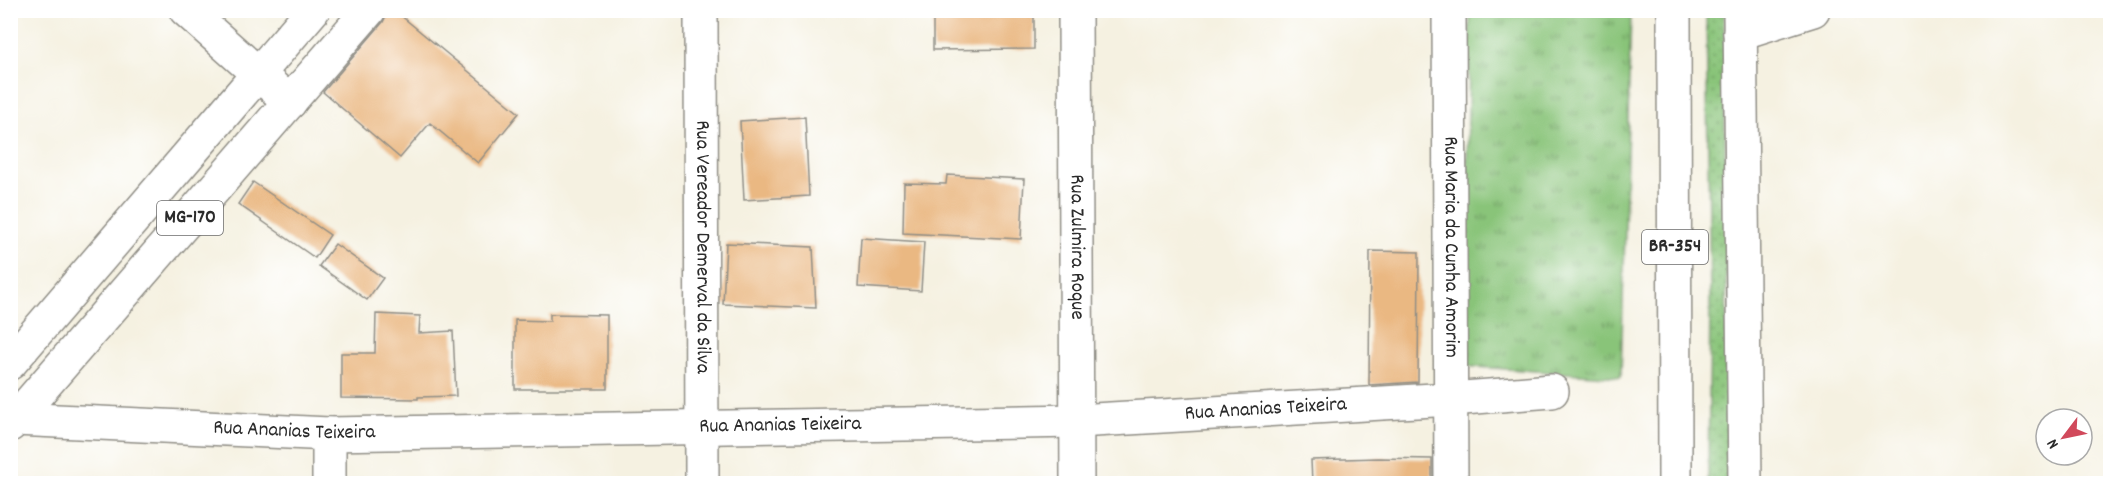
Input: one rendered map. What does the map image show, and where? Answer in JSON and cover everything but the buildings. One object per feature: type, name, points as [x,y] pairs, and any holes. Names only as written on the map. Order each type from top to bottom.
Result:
[{"type":"street","points":[[186,10],[290,102]]},
{"type":"street","name":"MG-170","points":[[10,363],[313,10]]},
{"type":"street","name":"MG-170","points":[[12,420],[369,10]]},
{"type":"street","name":"Rua Vereador Demerval da Silva","points":[[701,10],[702,483]]},
{"type":"street","name":"Rua Zulmira Roque","points":[[1075,10],[1077,483]]},
{"type":"street","name":"Rua Maria da Cunha Amorim","points":[[1449,10],[1451,483]]},
{"type":"street","name":"BR-354","points":[[1674,10],[1675,483]]},
{"type":"street","points":[[1745,483],[1740,22],[1813,10]]},
{"type":"street","name":"Rua Ananias Teixeira","points":[[12,420],[329,434],[1077,422],[1552,391]]},
{"type":"street","points":[[329,434],[329,483]]},
{"type":"green space","points":[[1470,11],[1631,11],[1621,377],[1463,366]]},
{"type":"green space","points":[[1706,11],[1724,11],[1728,484],[1708,483],[1710,300]]}]
